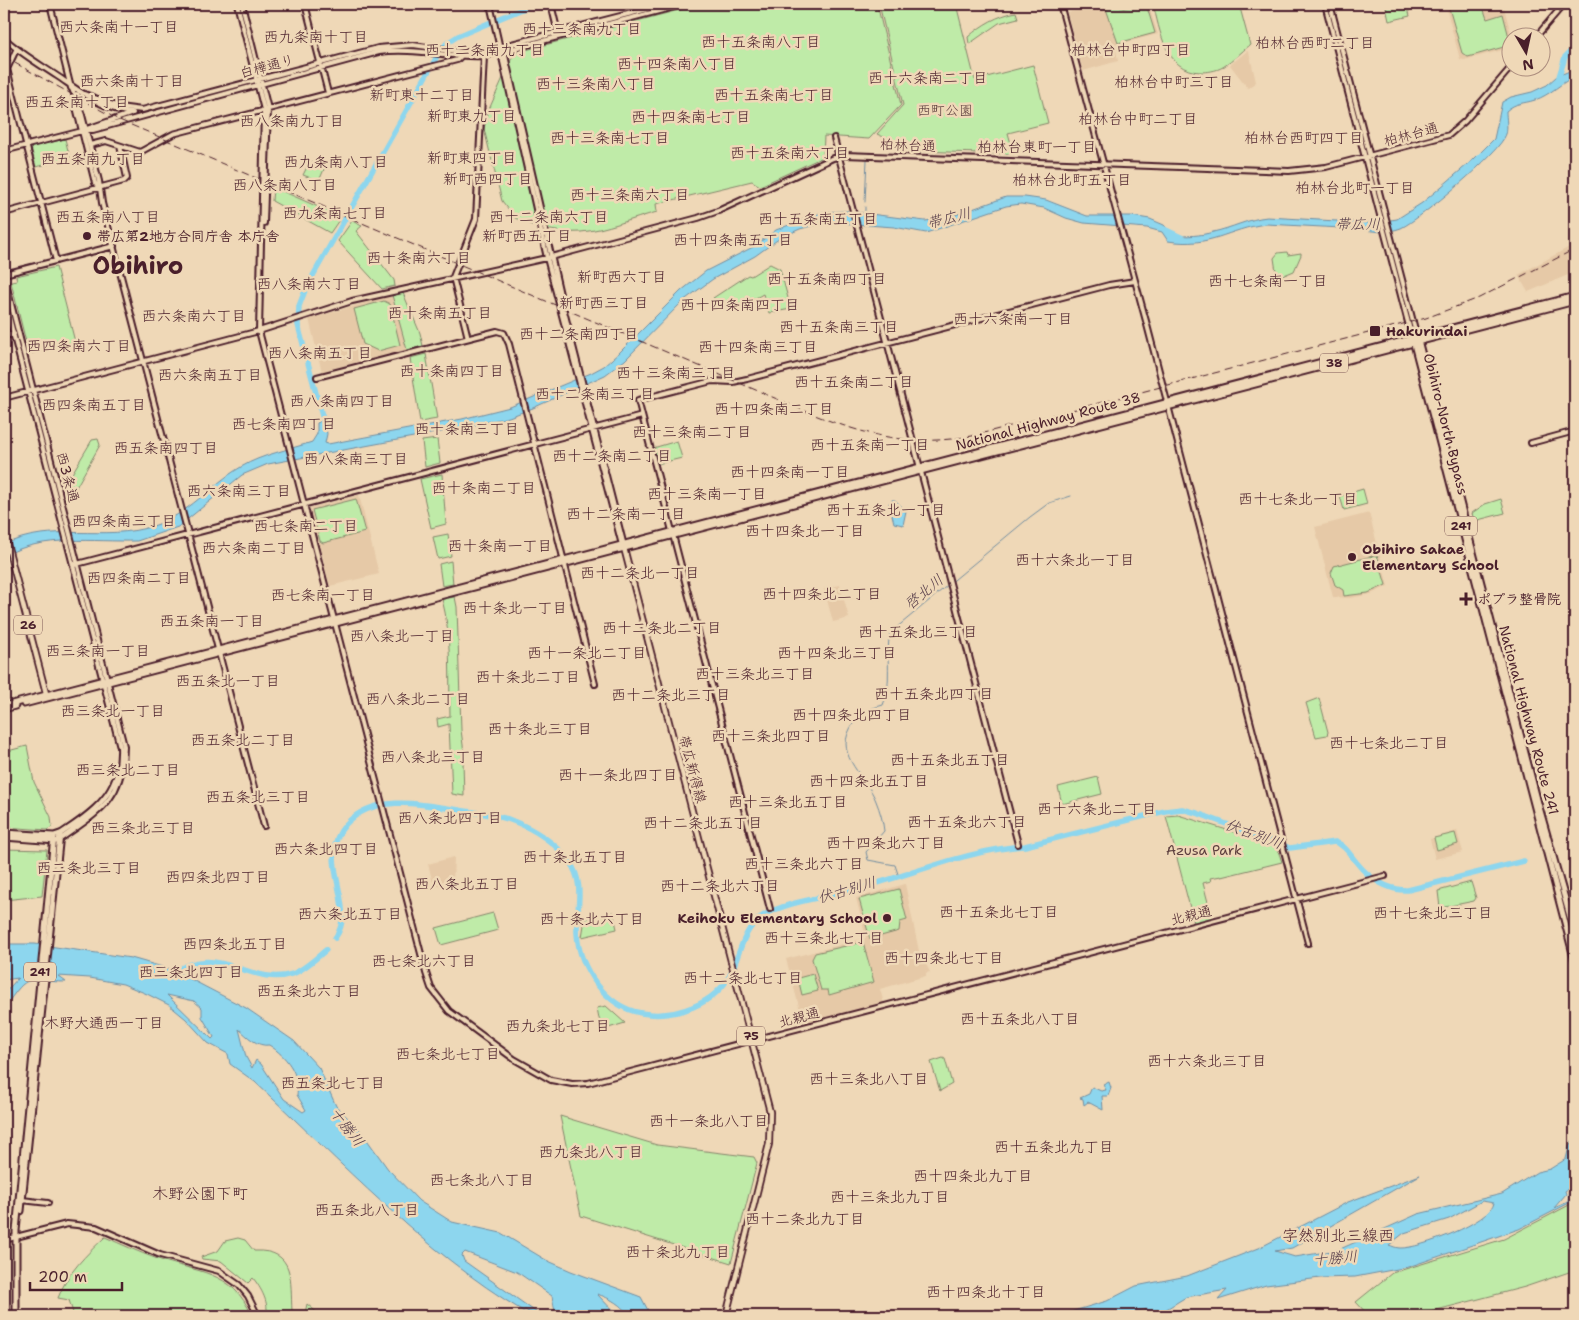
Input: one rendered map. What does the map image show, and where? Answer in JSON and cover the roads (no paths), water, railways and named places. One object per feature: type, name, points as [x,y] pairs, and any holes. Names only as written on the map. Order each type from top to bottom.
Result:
[{"type":"highway","name":"National Highway Route 38","points":[[1415,340],[1575,296]]},
{"type":"highway","name":"National Highway Route 38","points":[[4,707],[1167,404],[1575,300]]},
{"type":"highway","name":"National Highway Route 241","points":[[1415,340],[1575,934]]},
{"type":"highway","name":"Obihiro-North Bypass","points":[[1415,340],[1575,961]]},
{"type":"highway","points":[[4,833],[57,838]]},
{"type":"highway","points":[[4,837],[57,838]]},
{"type":"highway","name":"241","points":[[16,1316],[15,1264],[28,1087],[57,838]]},
{"type":"highway","name":"241","points":[[17,1236],[35,1087],[55,857]]},
{"type":"main road","name":"26","points":[[4,532],[46,696]]},
{"type":"main road","name":"帯広新得線","points":[[623,545],[767,1098],[771,1126],[769,1144],[726,1316]]},
{"type":"street","points":[[50,4],[84,130],[95,183],[99,188]]},
{"type":"street","points":[[237,4],[260,82]]},
{"type":"street","points":[[242,4],[260,82]]},
{"type":"street","points":[[305,4],[328,93]]},
{"type":"street","points":[[490,4],[549,257],[623,545]]},
{"type":"street","points":[[551,4],[559,34]]},
{"type":"street","name":"白樺通り","points":[[80,92],[119,107],[142,110],[260,82],[393,46],[413,45],[446,55],[484,56],[667,4]]},
{"type":"street","name":"白樺通り","points":[[559,34],[686,4]]},
{"type":"street","points":[[1060,4],[1135,281],[1308,944]]},
{"type":"street","points":[[1325,4],[1368,157]]},
{"type":"street","points":[[1330,4],[1415,340]]},
{"type":"street","points":[[1544,28],[1564,4]]},
{"type":"street","name":"白樺通り","points":[[4,38],[16,50],[85,97],[118,110],[133,113]]},
{"type":"street","points":[[16,50],[7,69],[56,261]]},
{"type":"street","name":"白樺通り","points":[[435,51],[448,50],[461,55],[502,50]]},
{"type":"street","points":[[90,145],[106,141],[135,152],[145,151],[168,136],[439,65],[461,55]]},
{"type":"street","points":[[468,338],[453,277],[476,219],[484,56]]},
{"type":"street","name":"柏林台通","points":[[4,398],[259,331],[352,301],[549,257],[707,216],[838,157],[864,155],[1311,170],[1449,135],[1465,121],[1502,78]]},
{"type":"street","points":[[84,130],[93,130],[260,82]]},
{"type":"street","name":"北親通","points":[[260,82],[266,109],[259,331],[381,802],[431,988],[449,1011],[514,1059],[551,1080],[572,1084],[588,1083],[1386,876]]},
{"type":"street","points":[[4,151],[84,130],[142,110]]},
{"type":"street","points":[[84,130],[100,181],[99,188],[264,826]]},
{"type":"street","points":[[834,138],[1018,844]]},
{"type":"street","points":[[4,213],[126,180],[120,146]]},
{"type":"street","points":[[4,275],[114,246]]},
{"type":"street","name":"西3条通","points":[[4,275],[74,544],[118,733],[120,764],[107,796],[85,817],[57,838]]},
{"type":"street","points":[[770,908],[638,400],[712,381],[733,382],[747,379],[1109,285],[1135,281]]},
{"type":"street","name":"西3条通","points":[[4,298],[73,565],[123,740],[124,763],[112,797],[89,820],[57,838]]},
{"type":"street","points":[[317,377],[497,331],[504,333],[565,561],[595,684]]},
{"type":"street","points":[[4,336],[18,333]]},
{"type":"street","points":[[73,565],[642,416]]},
{"type":"street","points":[[1531,443],[1575,431]]},
{"type":"street","points":[[22,1200],[48,1203]]},
{"type":"street","points":[[4,1240],[67,1224],[96,1227],[160,1255],[219,1271],[238,1285],[248,1296],[258,1316]]},
{"type":"water","points":[[1575,69],[1575,76],[1546,95],[1516,105],[1506,111],[1506,134],[1490,155],[1441,199],[1396,230],[1375,231],[1266,224],[1252,226],[1208,240],[1196,242],[1168,241],[1162,232],[1147,228],[1084,223],[1066,218],[1044,208],[1021,204],[1006,206],[926,233],[894,227],[825,222],[800,229],[780,238],[755,256],[713,279],[683,301],[625,360],[605,375],[533,408],[509,417],[462,428],[268,464],[242,475],[178,527],[137,541],[86,540],[52,542],[19,549],[4,556],[4,545],[40,534],[116,532],[135,530],[166,521],[177,515],[241,467],[267,455],[312,442],[317,434],[317,423],[325,419],[327,434],[325,443],[328,444],[462,419],[510,407],[591,373],[604,366],[620,352],[681,291],[706,271],[753,247],[776,230],[823,212],[847,211],[925,221],[947,218],[1006,197],[1025,197],[1046,200],[1087,216],[1131,216],[1150,219],[1164,225],[1174,236],[1194,236],[1267,217],[1372,223],[1397,219],[1422,203],[1474,159],[1494,139],[1502,102],[1511,97],[1532,92],[1547,85],[1557,76]]},
{"type":"water","points":[[895,500],[906,511],[903,525],[894,523],[889,503]]},
{"type":"water","name":"十勝川","points":[[4,944],[35,944],[131,958],[173,970],[246,1008],[294,1041],[319,1068],[336,1106],[360,1130],[388,1169],[419,1201],[452,1222],[501,1233],[546,1260],[641,1297],[651,1316],[629,1316],[615,1302],[597,1294],[618,1316],[536,1316],[525,1310],[523,1311],[486,1287],[417,1233],[351,1174],[255,1082],[230,1064],[228,1054],[208,1043],[186,1019],[169,1005],[123,984],[90,978],[58,976],[66,982],[35,980],[24,983],[4,1008],[4,994],[18,978],[4,980]],"holes":[[[167,995],[194,1001],[202,1008],[202,1017],[214,1037],[212,1039]],[[239,1029],[256,1043],[269,1045],[286,1060],[294,1072],[297,1095],[306,1110],[303,1112],[284,1099],[261,1064],[256,1060],[252,1068],[246,1057]],[[465,1252],[517,1272],[552,1296],[555,1312],[540,1315],[464,1261],[462,1255]]]},
{"type":"water","points":[[1109,1082],[1111,1088],[1108,1096],[1102,1096],[1103,1110],[1088,1102],[1084,1105],[1083,1099],[1080,1098],[1089,1094],[1092,1087],[1101,1091],[1106,1090],[1103,1085]]},
{"type":"water","name":"十勝川","points":[[1575,1137],[1575,1184],[1565,1191],[1566,1194],[1554,1208],[1568,1202],[1569,1192],[1575,1191],[1575,1200],[1519,1229],[1408,1267],[1355,1277],[1320,1278],[1266,1285],[1218,1300],[1227,1290],[1186,1297],[1155,1316],[1138,1316],[1148,1309],[1137,1311],[1127,1316],[1057,1316],[1107,1301],[1136,1286],[1187,1276],[1259,1248],[1348,1202],[1420,1175],[1292,1248],[1275,1251],[1295,1257],[1338,1250],[1418,1214],[1502,1194],[1537,1172],[1550,1169],[1566,1159],[1569,1147]],"holes":[[[1482,1201],[1494,1203],[1490,1210],[1481,1218],[1453,1233],[1409,1247],[1399,1248],[1389,1245],[1404,1233],[1449,1219]]]},
{"type":"waterway","points":[[323,428],[322,416],[298,325],[299,306],[306,288],[440,51],[447,43],[458,36],[534,4]]},
{"type":"waterway","points":[[1558,80],[1565,57],[1575,47]]},
{"type":"waterway","points":[[865,202],[867,160]]},
{"type":"waterway","points":[[865,207],[865,214]]},
{"type":"waterway","name":"帯広川","points":[[1164,229],[1185,239]]},
{"type":"waterway","name":"啓北川","points":[[899,877],[895,865],[868,860],[866,852],[884,831],[883,824],[872,792],[849,758],[846,749],[846,739],[850,729],[860,715],[867,710],[883,705],[888,688],[890,633],[1030,517],[1049,503],[1071,496]]},
{"type":"waterway","name":"伏古別川","points":[[335,938],[341,926],[342,912],[335,867],[334,852],[337,838],[346,824],[358,814],[385,804],[400,803],[430,805],[500,817],[529,828],[544,837],[564,854],[577,878],[579,887],[577,933],[579,946],[589,972],[606,994],[617,1003],[641,1013],[654,1014],[667,1014],[693,1007],[715,993],[731,973],[750,928],[761,917],[782,907],[857,889],[962,857],[1004,848],[1025,846],[1165,811],[1182,809],[1197,813],[1290,848],[1339,843],[1362,869],[1373,878],[1386,886],[1401,890],[1408,890],[1524,861]]},
{"type":"waterway","name":"伏古別川","points":[[170,975],[187,965],[203,962],[218,963],[262,975],[277,977],[301,970],[326,950]]},
{"type":"railway","points":[[4,57],[117,119],[810,413],[850,428],[909,440],[950,439],[972,436],[1426,318],[1479,298],[1575,249]]},
{"type":"place","name":"帯広第2地方合同庁舎 本庁舎","points":[[87,236]]},
{"type":"place","name":"Hakurindai","points":[[1375,331]]},
{"type":"place","name":"Obihiro Sakae Elementary School","points":[[1352,557]]},
{"type":"place","name":"ポプラ整骨院","points":[[1466,599]]},
{"type":"place","name":"Keihoku Elementary School","points":[[887,918]]},
{"type":"district","name":"西六条南十一丁目","points":[[119,27]]},
{"type":"district","name":"西十三条南九丁目","points":[[582,29]]},
{"type":"district","name":"西九条南十丁目","points":[[316,37]]},
{"type":"district","name":"西十五条南八丁目","points":[[761,42]]},
{"type":"district","name":"柏林台西町二丁目","points":[[1315,43]]},
{"type":"district","name":"西十二条南九丁目","points":[[485,50]]},
{"type":"district","name":"柏林台中町四丁目","points":[[1131,50]]},
{"type":"district","name":"西十四条南八丁目","points":[[677,64]]},
{"type":"district","name":"西十六条南二丁目","points":[[928,78]]},
{"type":"district","name":"西六条南十丁目","points":[[132,81]]},
{"type":"district","name":"柏林台中町三丁目","points":[[1174,82]]},
{"type":"district","name":"西十三条南八丁目","points":[[596,84]]},
{"type":"district","name":"新町東十二丁目","points":[[422,95]]},
{"type":"district","name":"西十五条南七丁目","points":[[774,95]]},
{"type":"district","name":"西五条南十丁目","points":[[77,102]]},
{"type":"district","name":"新町東九丁目","points":[[472,116]]},
{"type":"district","name":"西十四条南七丁目","points":[[691,117]]},
{"type":"district","name":"柏林台中町二丁目","points":[[1138,119]]},
{"type":"district","name":"西八条南九丁目","points":[[292,121]]},
{"type":"district","name":"西十三条南七丁目","points":[[610,138]]},
{"type":"district","name":"柏林台西町四丁目","points":[[1304,138]]},
{"type":"district","name":"柏林台東町一丁目","points":[[1037,147]]},
{"type":"district","name":"西十五条南六丁目","points":[[790,153]]},
{"type":"district","name":"新町東四丁目","points":[[472,158]]},
{"type":"district","name":"西五条南九丁目","points":[[93,159]]},
{"type":"district","name":"西九条南八丁目","points":[[336,162]]},
{"type":"district","name":"新町西四丁目","points":[[488,179]]},
{"type":"district","name":"柏林台北町五丁目","points":[[1072,180]]},
{"type":"district","name":"西八条南八丁目","points":[[285,185]]},
{"type":"district","name":"柏林台北町一丁目","points":[[1355,188]]},
{"type":"district","name":"西十三条南六丁目","points":[[630,195]]},
{"type":"district","name":"西九条南七丁目","points":[[335,213]]},
{"type":"district","name":"西五条南八丁目","points":[[108,217]]},
{"type":"district","name":"西十二条南六丁目","points":[[549,217]]},
{"type":"district","name":"西十五条南五丁目","points":[[818,219]]},
{"type":"district","name":"新町西五丁目","points":[[527,236]]},
{"type":"district","name":"西十四条南五丁目","points":[[733,240]]},
{"type":"district","name":"西十条南六丁目","points":[[419,258]]},
{"type":"district","name":"Obihiro","points":[[138,266]]},
{"type":"district","name":"新町西六丁目","points":[[622,277]]},
{"type":"district","name":"西十五条南四丁目","points":[[827,279]]},
{"type":"district","name":"西十七条南一丁目","points":[[1268,281]]},
{"type":"district","name":"西八条南六丁目","points":[[309,284]]},
{"type":"district","name":"新町西三丁目","points":[[604,303]]},
{"type":"district","name":"西十四条南四丁目","points":[[740,305]]},
{"type":"district","name":"西十条南五丁目","points":[[440,313]]},
{"type":"district","name":"西六条南六丁目","points":[[194,316]]},
{"type":"district","name":"西十六条南一丁目","points":[[1013,319]]},
{"type":"district","name":"西十五条南三丁目","points":[[839,327]]},
{"type":"district","name":"西十二条南四丁目","points":[[579,334]]},
{"type":"district","name":"西四条南六丁目","points":[[79,346]]},
{"type":"district","name":"西十四条南三丁目","points":[[758,347]]},
{"type":"district","name":"西八条南五丁目","points":[[320,353]]},
{"type":"district","name":"西十条南四丁目","points":[[452,371]]},
{"type":"district","name":"西十三条南三丁目","points":[[676,373]]},
{"type":"district","name":"西六条南五丁目","points":[[210,375]]},
{"type":"district","name":"西十五条南二丁目","points":[[854,382]]},
{"type":"district","name":"西十二条南三丁目","points":[[595,394]]},
{"type":"district","name":"西八条南四丁目","points":[[342,401]]},
{"type":"district","name":"西四条南五丁目","points":[[94,405]]},
{"type":"district","name":"西十四条南二丁目","points":[[774,409]]},
{"type":"district","name":"西七条南四丁目","points":[[284,424]]},
{"type":"district","name":"西十条南三丁目","points":[[467,429]]},
{"type":"district","name":"西十三条南二丁目","points":[[692,432]]},
{"type":"district","name":"西十五条南一丁目","points":[[870,445]]},
{"type":"district","name":"西五条南四丁目","points":[[166,448]]},
{"type":"district","name":"西十二条南二丁目","points":[[612,456]]},
{"type":"district","name":"西八条南三丁目","points":[[356,459]]},
{"type":"district","name":"西十四条南一丁目","points":[[790,472]]},
{"type":"district","name":"西十条南二丁目","points":[[484,488]]},
{"type":"district","name":"西六条南三丁目","points":[[239,491]]},
{"type":"district","name":"西十三条南一丁目","points":[[707,494]]},
{"type":"district","name":"西十七条北一丁目","points":[[1298,499]]},
{"type":"district","name":"西十五条北一丁目","points":[[886,510]]},
{"type":"district","name":"西十二条南一丁目","points":[[626,514]]},
{"type":"district","name":"西四条南三丁目","points":[[124,521]]},
{"type":"district","name":"西七条南二丁目","points":[[306,526]]},
{"type":"district","name":"西十四条北一丁目","points":[[805,531]]},
{"type":"district","name":"西十条南一丁目","points":[[500,546]]},
{"type":"district","name":"西六条南二丁目","points":[[254,548]]},
{"type":"district","name":"西十六条北一丁目","points":[[1075,560]]},
{"type":"district","name":"西十二条北一丁目","points":[[640,573]]},
{"type":"district","name":"西四条南二丁目","points":[[139,578]]},
{"type":"district","name":"西十四条北二丁目","points":[[822,594]]},
{"type":"district","name":"西七条南一丁目","points":[[323,595]]},
{"type":"district","name":"西十条北一丁目","points":[[515,608]]},
{"type":"district","name":"西五条南一丁目","points":[[212,621]]},
{"type":"district","name":"西十二条北二丁目","points":[[662,628]]},
{"type":"district","name":"西十五条北三丁目","points":[[918,632]]},
{"type":"district","name":"西八条北一丁目","points":[[402,636]]},
{"type":"district","name":"西三条南一丁目","points":[[98,651]]},
{"type":"district","name":"西十一条北二丁目","points":[[587,653]]},
{"type":"district","name":"西十四条北三丁目","points":[[837,653]]},
{"type":"district","name":"西十三条北三丁目","points":[[755,674]]},
{"type":"district","name":"西十条北二丁目","points":[[528,677]]},
{"type":"district","name":"西五条北一丁目","points":[[228,681]]},
{"type":"district","name":"西十五条北四丁目","points":[[934,694]]},
{"type":"district","name":"西十二条北三丁目","points":[[671,695]]},
{"type":"district","name":"西八条北二丁目","points":[[418,699]]},
{"type":"district","name":"西三条北一丁目","points":[[113,711]]},
{"type":"district","name":"西十四条北四丁目","points":[[852,715]]},
{"type":"district","name":"西十条北三丁目","points":[[540,729]]},
{"type":"district","name":"西十三条北四丁目","points":[[771,736]]},
{"type":"district","name":"西五条北二丁目","points":[[243,740]]},
{"type":"district","name":"西十七条北二丁目","points":[[1389,743]]},
{"type":"district","name":"西八条北三丁目","points":[[433,757]]},
{"type":"district","name":"西十五条北五丁目","points":[[950,760]]},
{"type":"district","name":"西三条北二丁目","points":[[128,770]]},
{"type":"district","name":"西十一条北四丁目","points":[[618,775]]},
{"type":"district","name":"西十四条北五丁目","points":[[869,781]]},
{"type":"district","name":"西五条北三丁目","points":[[258,797]]},
{"type":"district","name":"西十三条北五丁目","points":[[788,802]]},
{"type":"district","name":"西十六条北二丁目","points":[[1097,809]]},
{"type":"district","name":"西八条北四丁目","points":[[450,818]]},
{"type":"district","name":"西十五条北六丁目","points":[[967,822]]},
{"type":"district","name":"西十二条北五丁目","points":[[703,823]]},
{"type":"district","name":"西三条北三丁目","points":[[143,828]]},
{"type":"district","name":"西十四条北六丁目","points":[[886,843]]},
{"type":"district","name":"西六条北四丁目","points":[[326,849]]},
{"type":"district","name":"西十条北五丁目","points":[[575,857]]},
{"type":"district","name":"西十三条北六丁目","points":[[804,864]]},
{"type":"district","name":"西二条北三丁目","points":[[89,868]]},
{"type":"district","name":"西四条北四丁目","points":[[218,877]]},
{"type":"district","name":"西八条北五丁目","points":[[467,884]]},
{"type":"district","name":"西十二条北六丁目","points":[[720,886]]},
{"type":"district","name":"西十五条北七丁目","points":[[999,912]]},
{"type":"district","name":"西十七条北三丁目","points":[[1433,913]]},
{"type":"district","name":"西六条北五丁目","points":[[350,914]]},
{"type":"district","name":"西十条北六丁目","points":[[592,919]]},
{"type":"district","name":"西十三条北七丁目","points":[[824,938]]},
{"type":"district","name":"西四条北五丁目","points":[[235,944]]},
{"type":"district","name":"西十四条北七丁目","points":[[944,958]]},
{"type":"district","name":"西七条北六丁目","points":[[424,961]]},
{"type":"district","name":"西三条北四丁目","points":[[191,972]]},
{"type":"district","name":"西十二条北七丁目","points":[[743,978]]},
{"type":"district","name":"西五条北六丁目","points":[[309,991]]},
{"type":"district","name":"西十五条北八丁目","points":[[1020,1019]]},
{"type":"district","name":"木野大通西一丁目","points":[[104,1023]]},
{"type":"district","name":"西九条北七丁目","points":[[558,1026]]},
{"type":"district","name":"西七条北七丁目","points":[[448,1054]]},
{"type":"district","name":"西十六条北三丁目","points":[[1207,1061]]},
{"type":"district","name":"西十三条北八丁目","points":[[869,1079]]},
{"type":"district","name":"西五条北七丁目","points":[[333,1083]]},
{"type":"district","name":"西十一条北八丁目","points":[[709,1121]]},
{"type":"district","name":"西十五条北九丁目","points":[[1054,1147]]},
{"type":"district","name":"西九条北八丁目","points":[[591,1152]]},
{"type":"district","name":"西十四条北九丁目","points":[[973,1176]]},
{"type":"district","name":"西七条北八丁目","points":[[482,1180]]},
{"type":"district","name":"木野公園下町","points":[[200,1193]]},
{"type":"district","name":"西十三条北九丁目","points":[[890,1197]]},
{"type":"district","name":"西五条北八丁目","points":[[367,1210]]},
{"type":"district","name":"西十二条北九丁目","points":[[805,1219]]},
{"type":"district","name":"字然別北三線西","points":[[1338,1235]]},
{"type":"district","name":"西十条北九丁目","points":[[678,1252]]},
{"type":"district","name":"西十四条北十丁目","points":[[986,1292]]},
{"type":"park label","name":"西町公園","points":[[945,110]]},
{"type":"park label","name":"Azusa Park","points":[[1204,850]]}]
